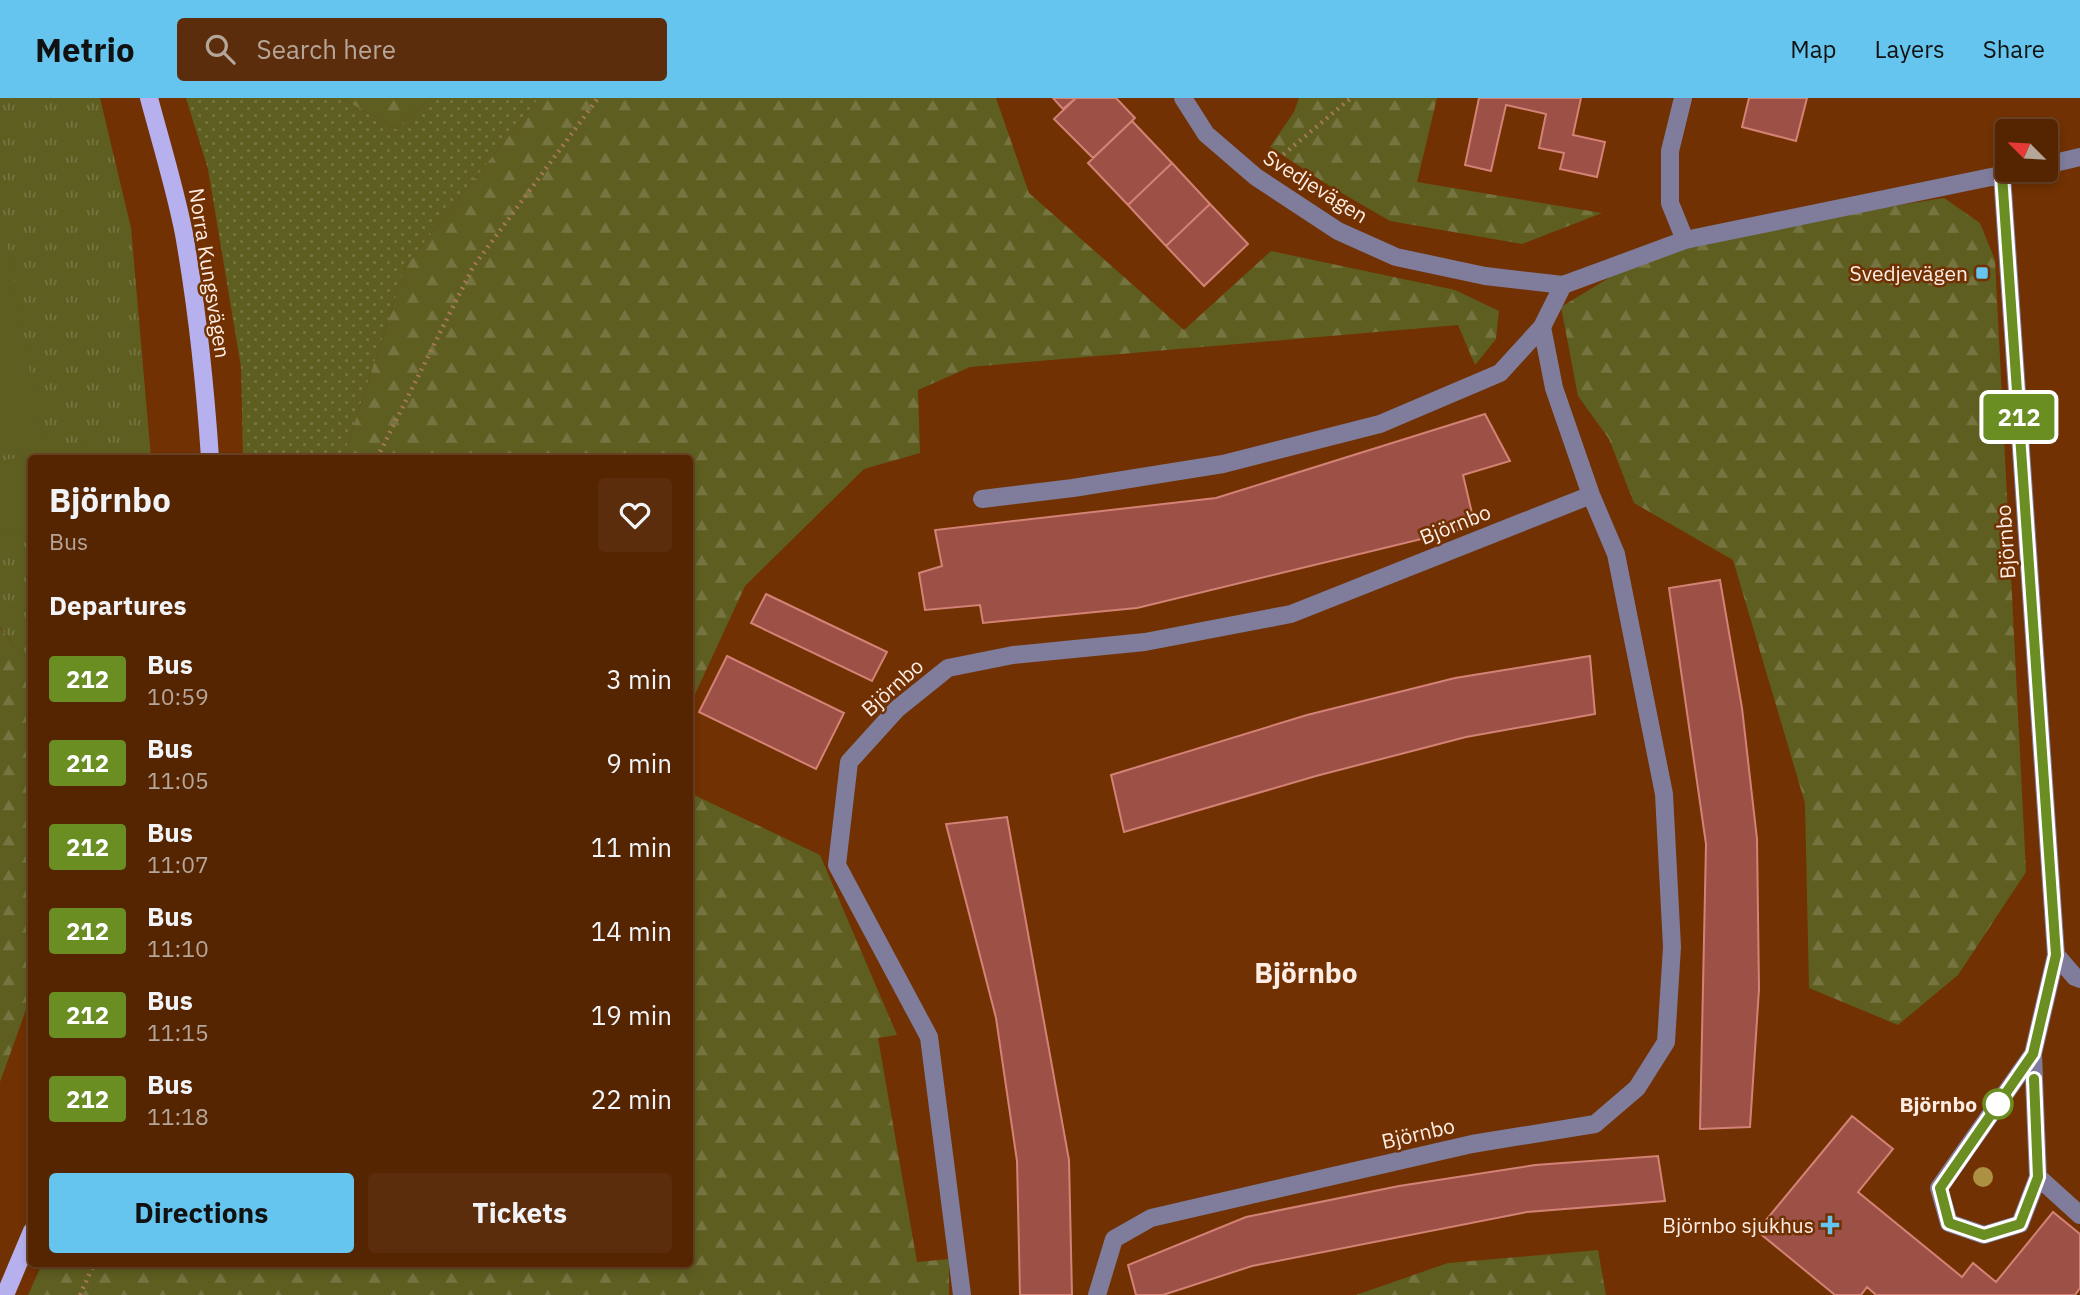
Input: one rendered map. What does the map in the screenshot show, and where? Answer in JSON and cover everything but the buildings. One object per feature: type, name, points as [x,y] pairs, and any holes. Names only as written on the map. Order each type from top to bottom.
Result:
[{"type":"main road","name":"Norra Kungsvägen","points":[[149,98],[184,234],[198,325],[211,455]]},
{"type":"main road","points":[[5,1295],[28,1240]]},
{"type":"street","name":"Svedjevägen","points":[[1183,98],[1206,134],[1256,177],[1338,231],[1396,257],[1485,276],[1563,285],[1685,240],[1995,176]]},
{"type":"street","points":[[1683,98],[1671,151],[1670,203],[1685,240]]},
{"type":"street","points":[[2058,162],[2080,157]]},
{"type":"street","name":"Björnbo","points":[[2002,182],[2056,955]]},
{"type":"street","points":[[982,499],[1073,488],[1223,464],[1380,424],[1500,373],[1542,327],[1563,285]]},
{"type":"street","name":"Björnbo","points":[[1097,1295],[1114,1239],[1151,1218],[1472,1144],[1595,1124],[1637,1088],[1666,1042],[1672,947],[1664,794],[1616,554],[1591,495],[1554,388],[1542,327]]},
{"type":"street","name":"Björnbo","points":[[962,1295],[929,1037],[837,865],[849,761],[897,709],[948,668],[1013,655],[1145,642],[1292,614],[1591,495]]},
{"type":"street","points":[[2056,955],[2075,977],[2080,979]]},
{"type":"street","points":[[2033,1054],[1940,1188],[1949,1223],[1984,1235],[2020,1224],[2038,1177],[2033,1054],[2056,955]]},
{"type":"street","points":[[2038,1177],[2080,1215]]},
{"type":"path","points":[[378,455],[472,267],[598,98]]},
{"type":"path","points":[[1256,177],[1351,98]]},
{"type":"path","points":[[80,1295],[93,1267]]},
{"type":"green space","points":[[0,98],[100,98],[131,228],[151,455],[28,455],[28,663],[0,627]]},
{"type":"green space","points":[[186,98],[341,98],[396,129],[431,98],[539,98],[406,265],[344,455],[243,455],[241,367],[208,169]]},
{"type":"green space","points":[[341,98],[431,98],[396,129]]},
{"type":"green space","points":[[539,98],[996,98],[1029,193],[1184,330],[1271,251],[1455,290],[1499,311],[1496,339],[1475,365],[1458,325],[970,367],[918,390],[920,453],[864,469],[745,586],[693,699],[693,455],[344,455],[406,265]]},
{"type":"green space","points":[[1299,98],[1437,98],[1417,182],[1602,213],[1522,244],[1390,221],[1270,147],[1294,112]]},
{"type":"green space","points":[[1944,198],[1980,223],[1995,260],[2026,872],[1958,975],[1898,1025],[1809,988],[1805,803],[1733,560],[1634,503],[1609,439],[1578,396],[1561,307],[1668,242]]},
{"type":"green space","points":[[7,242],[44,449],[0,456],[0,243]]},
{"type":"green space","points":[[88,445],[90,455],[33,455]]},
{"type":"green space","points":[[28,456],[28,530],[0,535],[0,461]]},
{"type":"green space","points":[[0,628],[28,662],[28,1004],[0,1082]]},
{"type":"green space","points":[[693,794],[820,855],[897,1035],[878,1038],[917,1262],[949,1259],[949,1295],[28,1295],[41,1267],[693,1267]]},
{"type":"green space","points":[[1598,1250],[1606,1295],[1356,1295],[1448,1263]]},
{"type":"bus line","name":"212","points":[[2002,182],[2056,955],[2033,1054],[1940,1188],[1949,1223],[1984,1235],[2020,1224],[2038,1177],[2034,1079]]},
{"type":"place","name":"Svedjevägen","points":[[1982,273]]},
{"type":"place","name":"Björnbo","points":[[1998,1104]]},
{"type":"place","name":"Björnbo sjukhus","points":[[1830,1225]]},
{"type":"district","name":"Björnbo","points":[[1306,972]]}]
